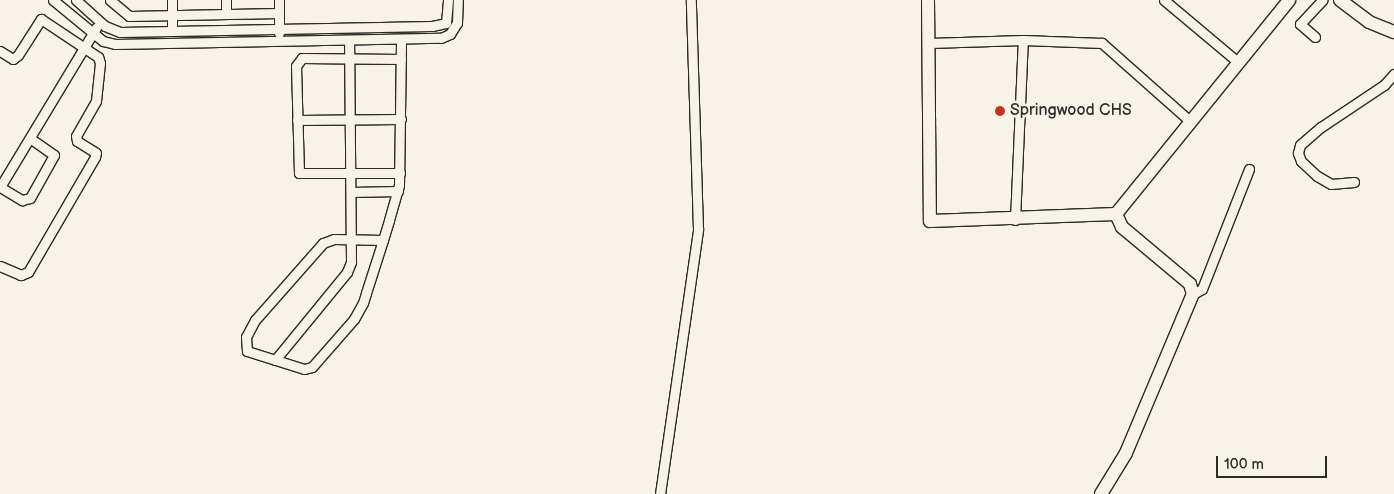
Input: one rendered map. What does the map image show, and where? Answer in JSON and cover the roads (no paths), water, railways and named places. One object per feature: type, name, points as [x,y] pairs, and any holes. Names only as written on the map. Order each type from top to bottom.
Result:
[{"type":"street","points":[[53,0],[103,41],[115,44],[441,38],[454,29],[457,23],[458,0]]},
{"type":"street","points":[[76,0],[101,22],[120,32],[432,26],[446,23],[454,29]]},
{"type":"street","points":[[110,0],[129,16],[279,13]]},
{"type":"street","points":[[172,0],[172,31]]},
{"type":"street","points":[[226,0],[226,14]]},
{"type":"street","points":[[279,0],[280,41]]},
{"type":"street","points":[[446,23],[448,0]]},
{"type":"street","points":[[660,494],[698,229],[691,0]]},
{"type":"street","points":[[928,0],[930,221],[1015,220],[1116,214],[1289,0]]},
{"type":"street","points":[[1164,0],[1238,62]]},
{"type":"street","points":[[1315,37],[1300,24],[1322,0]]},
{"type":"street","points":[[1340,0],[1369,22],[1394,32]]},
{"type":"street","points":[[0,51],[13,58],[18,55],[41,19],[84,47],[100,63],[98,94],[76,136],[77,141],[96,153],[95,157],[28,272],[21,275],[0,266]]},
{"type":"street","points":[[30,138],[54,155],[30,198],[22,200],[0,187],[101,22]]},
{"type":"street","points":[[383,240],[352,239],[323,243],[255,320],[246,336],[245,349],[304,369],[315,365],[359,310],[383,240],[398,191],[400,173],[401,39]]},
{"type":"street","points":[[275,360],[348,272],[352,239],[349,40]]},
{"type":"street","points":[[928,43],[1023,40],[1102,44],[1190,121]]},
{"type":"street","points":[[1015,220],[1023,40]]},
{"type":"street","points":[[400,173],[298,172],[296,66],[299,60],[349,58],[401,59]]},
{"type":"street","points":[[1354,182],[1332,184],[1312,173],[1301,161],[1298,153],[1300,145],[1321,127],[1384,85],[1394,74]]},
{"type":"street","points":[[297,120],[401,119]]},
{"type":"street","points":[[1101,494],[1126,453],[1193,294],[1202,289],[1249,170]]},
{"type":"street","points":[[351,192],[398,191]]},
{"type":"street","points":[[1116,214],[1122,227],[1190,284],[1193,294]]},
{"type":"place","name":"Springwood CHS","points":[[1000,111]]}]
